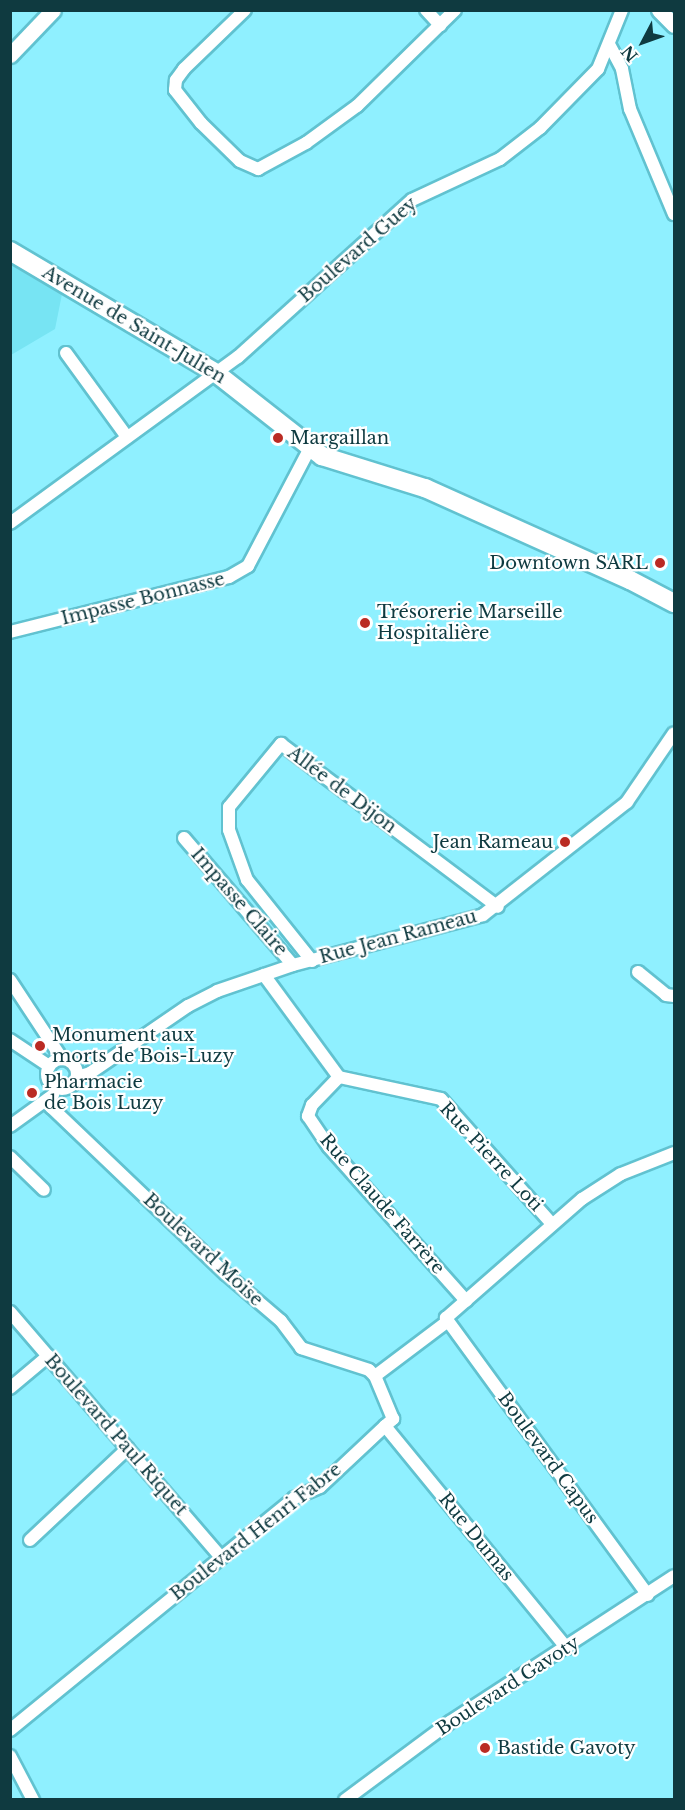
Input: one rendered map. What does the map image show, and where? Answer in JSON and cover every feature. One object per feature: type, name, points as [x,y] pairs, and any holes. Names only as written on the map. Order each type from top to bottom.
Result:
[{"type":"main road","name":"Avenue de Saint-Julien","points":[[10,251],[216,373],[322,456],[425,488],[630,579],[675,603]]},
{"type":"street","points":[[10,54],[53,10]]},
{"type":"street","points":[[245,10],[184,69],[176,80],[175,90],[201,123],[240,161],[258,169],[306,143],[357,106],[446,16],[426,10]]},
{"type":"street","name":"Boulevard Guey","points":[[10,523],[216,373],[412,200],[500,159],[540,128],[598,69],[610,46],[622,10]]},
{"type":"street","points":[[659,10],[675,25]]},
{"type":"street","points":[[610,46],[622,69],[630,109],[675,214]]},
{"type":"street","points":[[66,353],[127,437]]},
{"type":"street","name":"Impasse Bonnasse","points":[[10,632],[229,578],[248,566],[310,448]]},
{"type":"street","name":"Rue Jean Rameau","points":[[76,1077],[122,1053],[188,1006],[264,975],[293,965],[447,926],[498,907],[627,802],[675,733]]},
{"type":"street","name":"Allée de Dijon","points":[[312,961],[247,880],[229,830],[229,807],[275,747],[281,744],[498,907]]},
{"type":"street","name":"Impasse Claire","points":[[184,838],[293,965]]},
{"type":"street","points":[[638,972],[666,995],[675,996]]},
{"type":"street","points":[[264,975],[339,1077]]},
{"type":"street","points":[[10,980],[62,1059],[74,1064],[76,1077],[10,1126]]},
{"type":"street","points":[[10,1040],[49,1066]]},
{"type":"street","points":[[49,1066],[62,1059]]},
{"type":"street","points":[[49,1066],[49,1081],[62,1089]]},
{"type":"street","name":"Rue Pierre Loti","points":[[339,1077],[441,1100],[552,1224]]},
{"type":"street","name":"Rue Claude Farrère","points":[[339,1077],[312,1105],[308,1116],[329,1147],[466,1301]]},
{"type":"street","name":"Boulevard Moïse","points":[[48,1099],[51,1107],[226,1274],[281,1321],[301,1348],[369,1370],[375,1376]]},
{"type":"street","points":[[385,1426],[393,1419],[375,1376],[448,1321],[446,1318],[552,1224],[621,1174],[675,1153]]},
{"type":"street","points":[[10,1157],[44,1190]]},
{"type":"street","name":"Boulevard Paul Riquet","points":[[10,1312],[221,1557]]},
{"type":"street","name":"Boulevard Capus","points":[[448,1321],[648,1595]]},
{"type":"street","points":[[10,1389],[48,1356]]},
{"type":"street","name":"Boulevard Henri Fabre","points":[[10,1730],[294,1498],[320,1487],[385,1426]]},
{"type":"street","name":"Rue Dumas","points":[[385,1426],[567,1648]]},
{"type":"street","points":[[30,1540],[128,1448]]},
{"type":"street","name":"Boulevard Gavoty","points":[[345,1800],[450,1722],[675,1576]]},
{"type":"street","points":[[10,1756],[33,1800]]},
{"type":"shaded area","points":[[11,263],[62,294],[55,329],[11,355]]},
{"type":"place","name":"Margaillan","points":[[278,438]]},
{"type":"place","name":"Downtown SARL","points":[[660,563]]},
{"type":"place","name":"Trésorerie Marseille Hospitalière","points":[[365,623]]},
{"type":"place","name":"Jean Rameau","points":[[565,842]]},
{"type":"place","name":"Monument aux morts de Bois-Luzy","points":[[40,1046]]},
{"type":"place","name":"Pharmacie de Bois Luzy","points":[[32,1093]]},
{"type":"place","name":"Bastide Gavoty","points":[[485,1748]]}]
